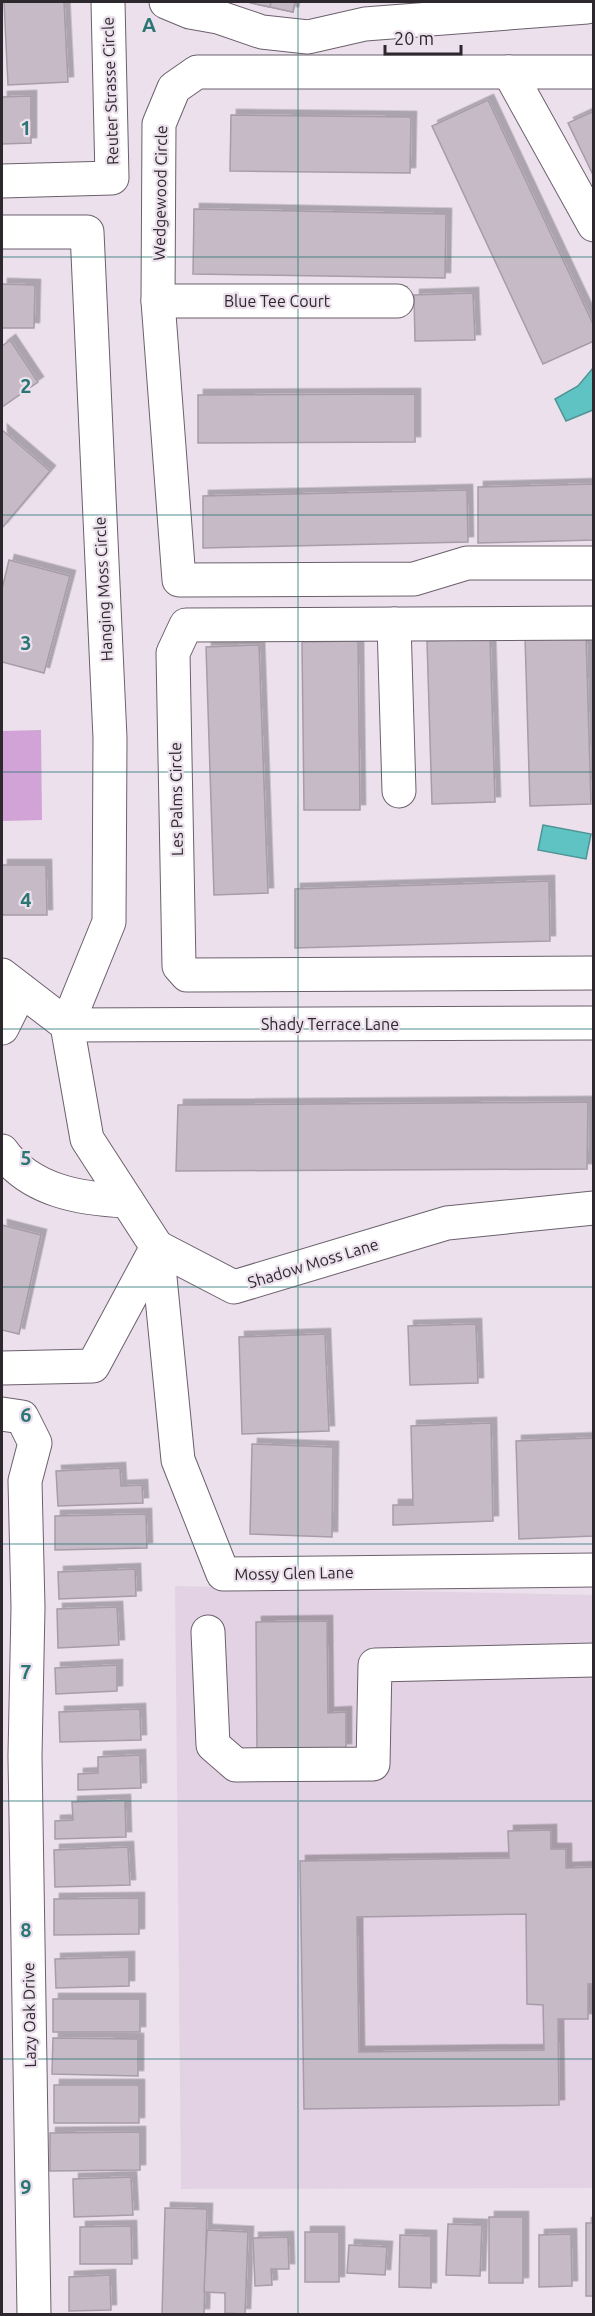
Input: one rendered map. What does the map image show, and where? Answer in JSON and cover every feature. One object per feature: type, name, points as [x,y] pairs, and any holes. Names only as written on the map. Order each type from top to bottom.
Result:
[{"type":"street","name":"Reuter Strasse Circle","points":[[2,181],[112,178],[108,2]]},
{"type":"street","points":[[166,2],[190,12],[218,17],[262,32],[308,37],[365,24],[587,7],[594,2]]},
{"type":"street","name":"Wedgewood Circle","points":[[186,625],[180,600],[158,301],[159,124],[174,88],[196,72],[594,72]]},
{"type":"street","points":[[508,72],[594,225]]},
{"type":"street","name":"Hanging Moss Circle","points":[[2,232],[87,231],[110,738],[109,922],[67,1025]]},
{"type":"street","name":"Blue Tee Court","points":[[158,301],[397,301]]},
{"type":"street","points":[[179,580],[414,579],[467,563],[594,563]]},
{"type":"street","points":[[186,625],[594,623]]},
{"type":"street","points":[[394,624],[399,791]]},
{"type":"street","name":"Les Palms Circle","points":[[186,625],[173,653],[179,966],[187,975],[594,973]]},
{"type":"street","points":[[2,1028],[11,983],[67,1025],[87,1139],[157,1247],[93,1366],[2,1368]]},
{"type":"street","name":"Shady Terrace Lane","points":[[67,1025],[594,1023]]},
{"type":"street","points":[[2,1151],[9,1162],[51,1189],[92,1199],[127,1201]]},
{"type":"street","name":"Shadow Moss Lane","points":[[157,1247],[234,1287],[447,1223],[594,1209]]},
{"type":"street","name":"Mossy Glen Lane","points":[[157,1247],[178,1460],[223,1574],[594,1570]]},
{"type":"street","points":[[2,1414],[22,1417],[35,1443],[13,1483]]},
{"type":"street","name":"Lazy Oak Drive","points":[[13,1483],[28,1607],[13,1756],[34,2314]]},
{"type":"street","points":[[208,1632],[213,1745],[236,1765],[373,1764],[375,1665],[594,1660]]},
{"type":"shaded area","points":[[41,730],[42,820],[2,821],[2,731]]},
{"type":"shaded area","points":[[175,1586],[593,1595],[593,2188],[181,2189]]},
{"type":"water","points":[[593,368],[593,410],[566,421],[555,399],[578,386]]},
{"type":"water","points":[[543,825],[591,834],[586,859],[538,850]]},
{"type":"building","points":[[4,2],[64,2],[68,82],[8,85]]},
{"type":"building","points":[[252,2],[271,2],[270,7]]},
{"type":"building","points":[[252,2],[295,2],[293,12]]},
{"type":"building","points":[[271,2],[295,2],[293,12],[270,7]]},
{"type":"building","points":[[31,96],[31,143],[2,144],[2,97]]},
{"type":"building","points":[[488,100],[594,326],[594,341],[543,364],[432,126]]},
{"type":"building","points":[[594,111],[594,177],[568,123]]},
{"type":"building","points":[[231,115],[411,117],[410,173],[230,171]]},
{"type":"building","points":[[194,209],[446,214],[445,278],[193,274]]},
{"type":"building","points":[[2,284],[35,285],[34,328],[2,328]]},
{"type":"building","points":[[473,293],[475,340],[415,341],[414,295]]},
{"type":"building","points":[[10,340],[38,382],[2,407],[2,346]]},
{"type":"building","points":[[415,394],[415,442],[198,443],[198,395]]},
{"type":"building","points":[[2,430],[50,471],[2,528]]},
{"type":"building","points":[[594,484],[594,540],[478,543],[478,487]]},
{"type":"building","points":[[467,490],[468,542],[203,548],[203,496]]},
{"type":"building","points":[[9,560],[70,576],[44,673],[2,662],[2,589]]},
{"type":"building","points":[[586,634],[591,804],[530,806],[525,637]]},
{"type":"building","points":[[490,638],[495,802],[432,804],[427,641]]},
{"type":"building","points":[[358,641],[360,810],[304,810],[302,642]]},
{"type":"building","points":[[259,645],[268,893],[214,895],[206,647]]},
{"type":"building","points":[[2,865],[46,865],[47,915],[2,915]]},
{"type":"building","points":[[549,881],[550,941],[295,948],[295,889]]},
{"type":"building","points":[[588,1102],[587,1169],[176,1171],[178,1105]]},
{"type":"building","points":[[2,1225],[41,1235],[19,1334],[2,1330]]},
{"type":"building","points":[[476,1324],[478,1383],[410,1385],[408,1326]]},
{"type":"building","points":[[325,1334],[329,1431],[242,1434],[239,1337]]},
{"type":"building","points":[[491,1423],[493,1521],[393,1525],[393,1505],[413,1505],[411,1426]]},
{"type":"building","points":[[594,1438],[594,1536],[519,1539],[516,1441]]},
{"type":"building","points":[[252,1444],[333,1447],[332,1537],[250,1534]]},
{"type":"building","points":[[120,1468],[121,1486],[142,1485],[143,1503],[58,1506],[56,1471]]},
{"type":"building","points":[[146,1514],[147,1548],[55,1550],[55,1516]]},
{"type":"building","points":[[135,1569],[136,1596],[59,1599],[58,1572]]},
{"type":"building","points":[[117,1607],[119,1645],[58,1648],[57,1609]]},
{"type":"building","points":[[327,1621],[328,1713],[346,1712],[346,1749],[257,1750],[256,1622]]},
{"type":"building","points":[[117,1665],[117,1691],[56,1694],[55,1668]]},
{"type":"building","points":[[140,1709],[141,1740],[60,1742],[59,1712]]},
{"type":"building","points":[[140,1755],[141,1788],[78,1790],[78,1774],[98,1773],[98,1757]]},
{"type":"building","points":[[125,1800],[126,1837],[55,1839],[55,1821],[73,1820],[72,1802]]},
{"type":"building","points":[[551,1830],[551,1849],[566,1849],[566,1868],[593,1867],[594,1984],[588,1984],[588,2019],[558,2019],[559,2105],[304,2109],[300,1861],[509,1858],[508,1831]],"holes":[[[526,1914],[527,2004],[543,2005],[544,2050],[359,2052],[357,1917]]]},
{"type":"building","points":[[128,1847],[130,1885],[55,1887],[54,1850]]},
{"type":"building","points":[[139,1898],[139,1934],[54,1935],[54,1899]]},
{"type":"building","points":[[129,1957],[129,1986],[56,1988],[55,1959]]},
{"type":"building","points":[[53,1999],[140,1999],[140,2032],[53,2032]]},
{"type":"building","points":[[53,2038],[138,2039],[138,2076],[52,2074]]},
{"type":"building","points":[[54,2085],[139,2085],[139,2123],[54,2123]]},
{"type":"building","points":[[140,2132],[140,2170],[50,2171],[50,2133]]},
{"type":"building","points":[[131,2177],[133,2215],[74,2217],[73,2179]]},
{"type":"building","points":[[165,2208],[207,2209],[204,2314],[162,2314]]},
{"type":"building","points":[[489,2217],[523,2217],[523,2283],[489,2283]]},
{"type":"building","points":[[586,2223],[594,2223],[594,2296],[586,2296]]},
{"type":"building","points":[[448,2224],[482,2225],[480,2276],[446,2275]]},
{"type":"building","points":[[131,2226],[132,2264],[80,2264],[80,2227]]},
{"type":"building","points":[[207,2230],[248,2232],[245,2314],[225,2313],[225,2293],[204,2292]]},
{"type":"building","points":[[305,2232],[339,2232],[339,2282],[305,2282]]},
{"type":"building","points":[[571,2234],[572,2286],[539,2287],[539,2235]]},
{"type":"building","points":[[400,2235],[431,2236],[431,2288],[399,2287]]},
{"type":"building","points":[[288,2237],[289,2269],[271,2269],[272,2285],[255,2286],[253,2238]]},
{"type":"building","points":[[349,2245],[387,2247],[385,2275],[347,2273]]},
{"type":"building","points":[[110,2275],[111,2310],[69,2311],[69,2277]]}]
